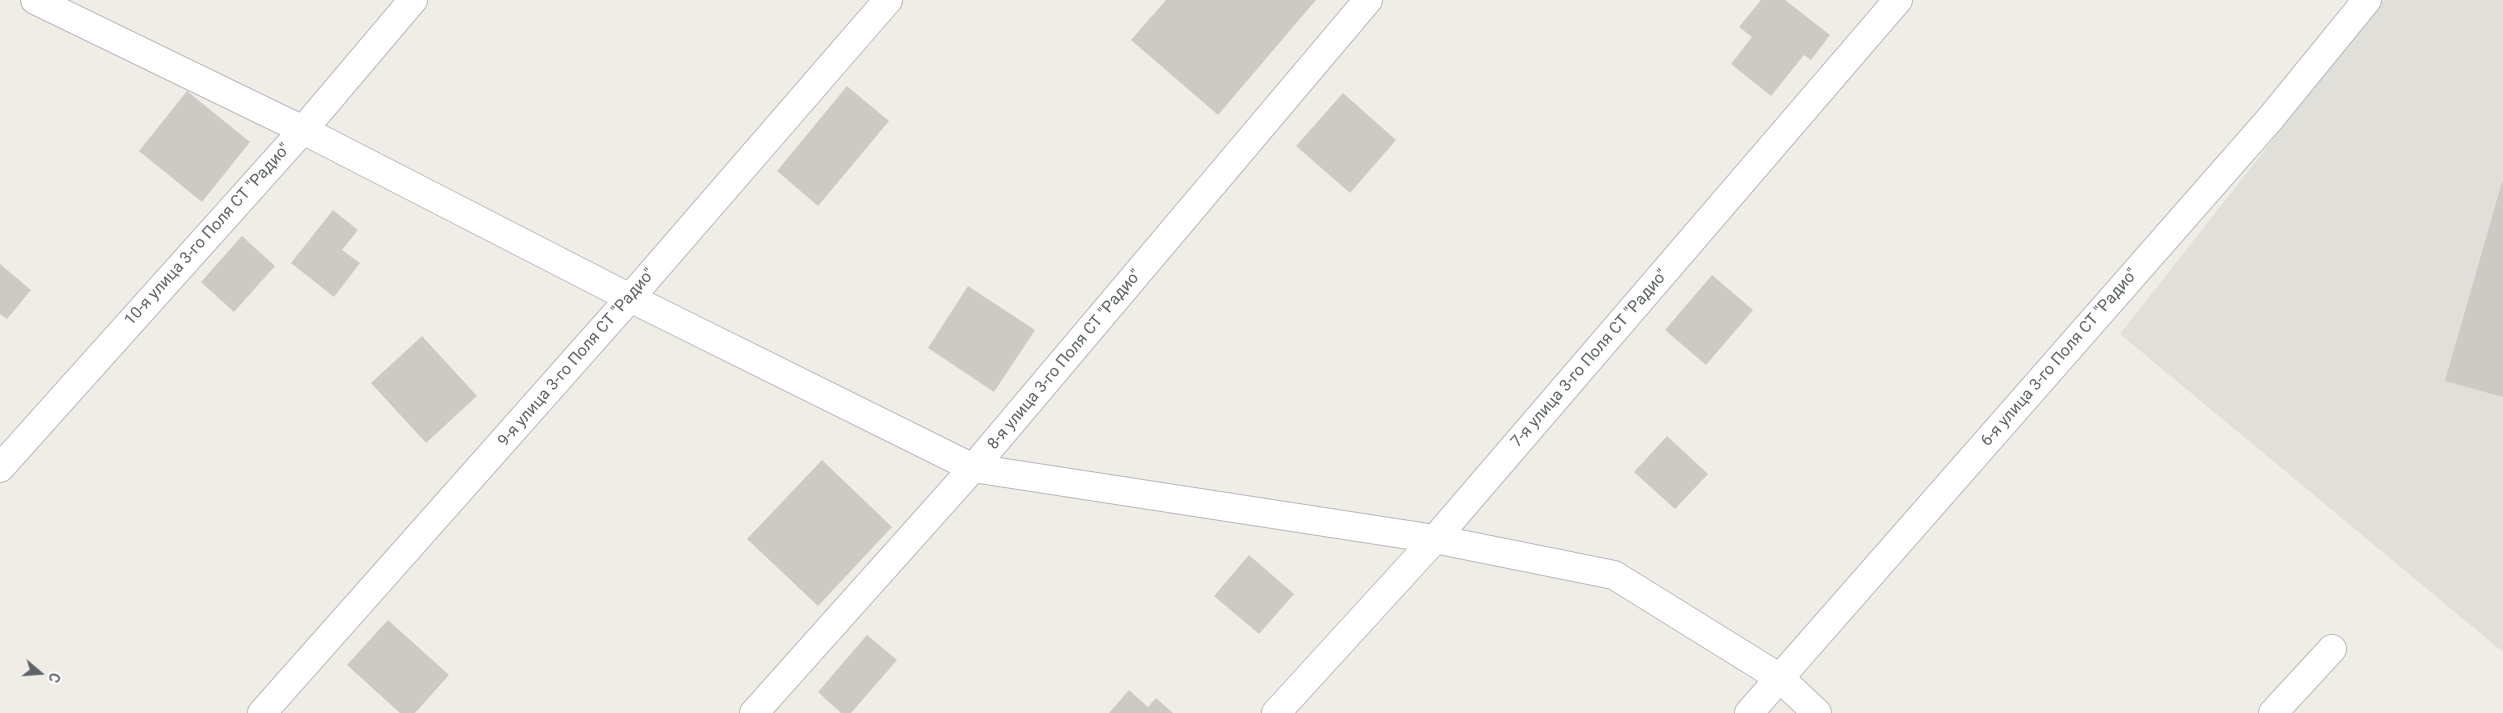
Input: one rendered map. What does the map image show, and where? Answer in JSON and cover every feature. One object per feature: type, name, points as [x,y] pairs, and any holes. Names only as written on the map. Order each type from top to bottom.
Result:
[{"type":"street","points":[[35,0],[303,130],[630,298],[974,468],[1435,539],[1614,575],[1780,678],[1817,713]]},
{"type":"street","name":"10-я улица 3-го Поля СТ \"Радио\"","points":[[0,468],[303,130],[413,0]]},
{"type":"street","name":"9-я улица 3-го Поля СТ \"Радио\"","points":[[262,713],[630,298],[888,0]]},
{"type":"street","name":"8-я улица 3-го Поля СТ \"Радио\"","points":[[754,713],[974,468],[1368,0]]},
{"type":"street","name":"7-я улица 3-го Поля СТ \"Радио\"","points":[[1276,713],[1435,539],[1898,0]]},
{"type":"street","name":"6-я улица 3-го Поля СТ \"Радио\"","points":[[1749,713],[2270,119],[2367,0]]},
{"type":"street","points":[[2273,713],[2332,649]]},
{"type":"shaded area","points":[[2383,0],[2503,0],[2503,652],[2120,334]]},
{"type":"building","points":[[1166,0],[1316,0],[1218,115],[1131,40]]},
{"type":"building","points":[[1761,0],[1785,0],[1830,35],[1811,60],[1804,55],[1771,96],[1731,64],[1752,37],[1739,27]]},
{"type":"building","points":[[847,86],[889,121],[818,206],[777,171]]},
{"type":"building","points":[[187,91],[250,142],[202,202],[139,151]]},
{"type":"building","points":[[1343,93],[1396,140],[1350,193],[1296,146]]},
{"type":"building","points":[[2503,182],[2503,397],[2445,381]]},
{"type":"building","points":[[333,210],[358,230],[342,250],[360,263],[334,297],[291,263]]},
{"type":"building","points":[[242,236],[275,266],[234,312],[201,282]]},
{"type":"building","points":[[0,264],[31,290],[7,319],[0,314]]},
{"type":"building","points":[[1712,275],[1753,310],[1706,365],[1665,330]]},
{"type":"building","points":[[968,286],[1035,330],[994,392],[928,348]]},
{"type":"building","points":[[422,336],[477,396],[426,443],[371,383]]},
{"type":"building","points":[[1667,436],[1708,474],[1675,509],[1634,472]]},
{"type":"building","points":[[822,460],[892,527],[818,606],[747,539]]},
{"type":"building","points":[[1249,555],[1294,594],[1259,634],[1214,596]]},
{"type":"building","points":[[388,620],[449,675],[415,713],[400,713],[347,665]]},
{"type":"building","points":[[867,635],[897,660],[851,713],[841,713],[818,692]]},
{"type":"building","points":[[1129,690],[1148,707],[1156,698],[1173,713],[1109,713]]}]
